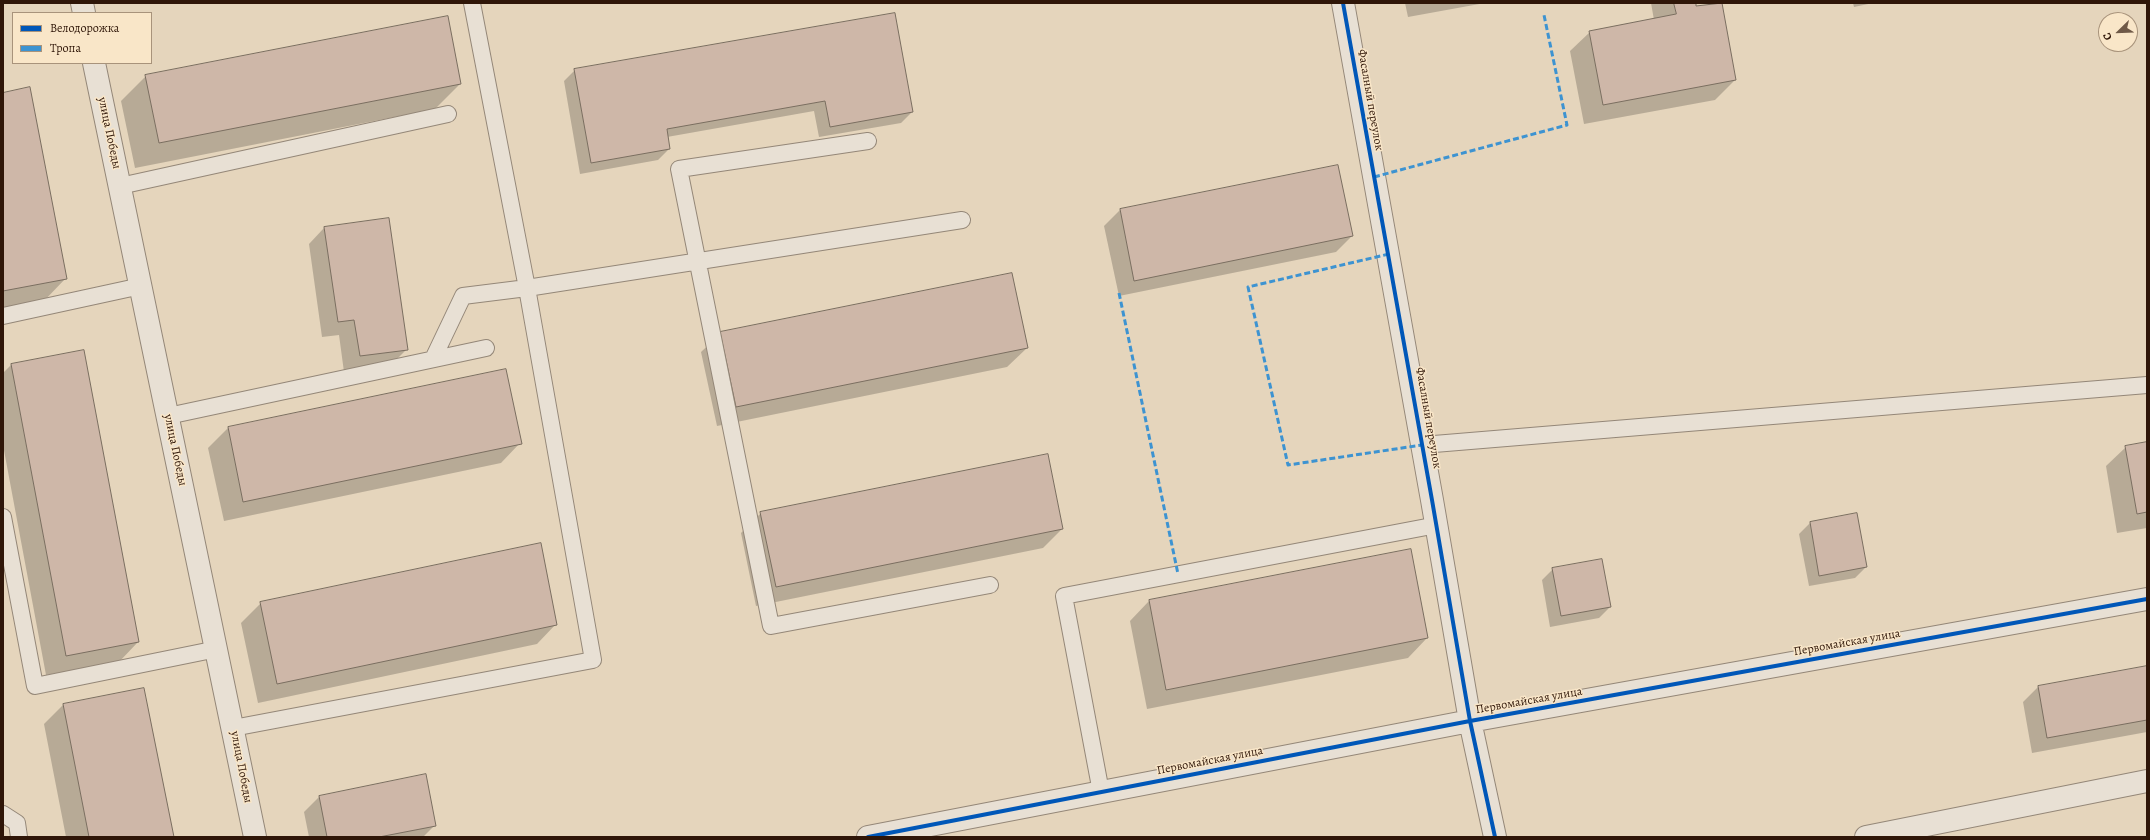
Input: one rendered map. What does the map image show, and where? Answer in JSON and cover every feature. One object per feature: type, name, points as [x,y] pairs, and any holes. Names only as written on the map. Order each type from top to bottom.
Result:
[{"type":"street","name":"Фасалный переулок","points":[[1343,3],[1437,525],[1470,721],[1495,837]]},
{"type":"street","name":"улица Победы","points":[[94,64],[255,837]]},
{"type":"street","name":"Первомайская улица","points":[[868,837],[1470,721],[2147,599]]},
{"type":"street","points":[[1866,837],[2147,781]]},
{"type":"lane","points":[[233,728],[593,660],[527,288],[472,3]]},
{"type":"lane","points":[[120,186],[448,114]]},
{"type":"lane","points":[[868,141],[679,169],[772,626],[990,585]]},
{"type":"lane","points":[[433,359],[462,296],[527,288],[962,220]]},
{"type":"lane","points":[[3,316],[141,286]]},
{"type":"lane","points":[[168,416],[486,348]]},
{"type":"lane","points":[[1422,445],[2147,385]]},
{"type":"lane","points":[[3,517],[35,686],[217,649]]},
{"type":"lane","points":[[1101,792],[1064,596],[1437,525]]},
{"type":"lane","points":[[3,814],[17,823],[20,837]]},
{"type":"building","points":[[1674,3],[1696,3],[1696,6],[1722,3],[1736,80],[1603,105],[1589,31],[1676,14]]},
{"type":"building","points":[[895,13],[913,112],[830,127],[825,101],[667,129],[670,149],[591,163],[574,69]]},
{"type":"building","points":[[448,16],[461,84],[159,143],[145,75]]},
{"type":"building","points":[[30,87],[67,279],[3,291],[3,93]]},
{"type":"building","points":[[1338,165],[1353,236],[1134,281],[1120,209]]},
{"type":"building","points":[[389,218],[408,350],[360,356],[354,320],[338,322],[324,227]]},
{"type":"building","points":[[1012,273],[1028,348],[736,407],[720,332]]},
{"type":"building","points":[[84,350],[139,642],[66,656],[11,364]]},
{"type":"building","points":[[506,369],[522,444],[243,502],[228,427]]},
{"type":"building","points":[[2147,442],[2147,512],[2137,514],[2125,446]]},
{"type":"building","points":[[1048,454],[1063,529],[776,587],[760,512]]},
{"type":"building","points":[[1857,513],[1867,567],[1819,576],[1810,522]]},
{"type":"building","points":[[541,543],[557,625],[277,684],[260,602]]},
{"type":"building","points":[[1411,549],[1428,638],[1166,690],[1149,600]]},
{"type":"building","points":[[1602,559],[1611,607],[1561,616],[1552,568]]},
{"type":"building","points":[[2147,666],[2147,720],[2047,738],[2038,686]]},
{"type":"building","points":[[144,688],[174,837],[89,837],[63,704]]},
{"type":"building","points":[[426,774],[436,826],[379,837],[327,837],[319,796]]},
{"type":"marked path","points":[[1374,177],[1567,125],[1544,15]]},
{"type":"marked path","points":[[1389,254],[1248,287],[1288,465],[1422,445]]},
{"type":"marked path","points":[[1119,293],[1178,574]]},
{"type":"cycle path","points":[[1343,3],[1470,721],[1495,837]]},
{"type":"cycle path","points":[[868,837],[1470,721],[2147,599]]}]
